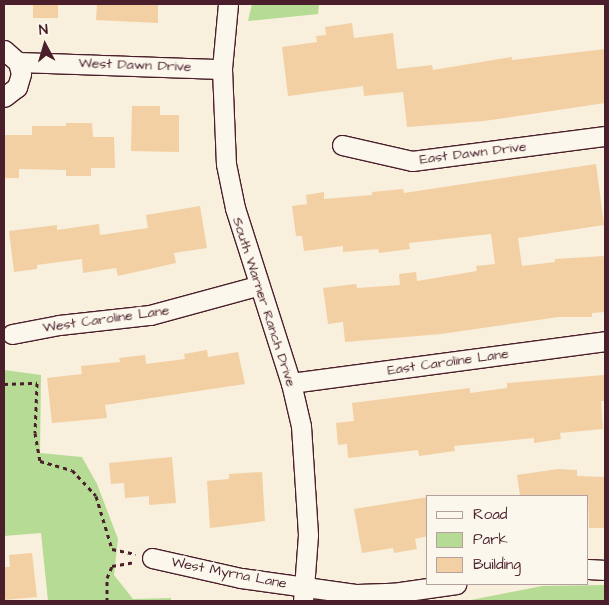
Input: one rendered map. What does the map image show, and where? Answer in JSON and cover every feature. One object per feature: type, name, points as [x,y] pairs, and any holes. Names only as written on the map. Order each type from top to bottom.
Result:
[{"type":"street","name":"South Warner Ranch Drive","points":[[228,4],[222,69],[226,164],[234,208],[257,286],[291,383],[300,426],[306,481],[304,594]]},
{"type":"street","name":"West Dawn Drive","points":[[4,97],[11,94],[19,82],[11,56],[222,69]]},
{"type":"street","name":"East Dawn Drive","points":[[342,145],[412,161],[605,136]]},
{"type":"street","name":"West Caroline Lane","points":[[12,334],[59,324],[150,315],[257,286]]},
{"type":"street","name":"East Caroline Lane","points":[[291,383],[605,341]]},
{"type":"street","name":"West Myrna Lane","points":[[152,558],[304,594],[393,593],[449,585]]},
{"type":"street","points":[[589,569],[605,570]]},
{"type":"path","points":[[4,384],[37,383],[35,433],[40,461],[72,470],[96,496],[112,549],[152,558]]},
{"type":"path","points":[[107,601],[107,578],[112,566],[152,558]]},
{"type":"green space","points":[[252,4],[319,4],[318,14],[248,21]]},
{"type":"green space","points":[[4,370],[41,375],[40,453],[82,457],[97,484],[118,539],[114,575],[133,599],[171,598],[171,601],[48,601],[41,533],[4,536]]},
{"type":"green space","points":[[605,585],[605,601],[466,601],[542,586]]},
{"type":"building","points":[[33,4],[58,4],[58,18],[33,18]]},
{"type":"building","points":[[97,4],[158,4],[158,23],[96,20]]},
{"type":"building","points":[[352,23],[354,38],[393,33],[397,69],[432,65],[433,70],[512,57],[512,60],[605,49],[605,103],[484,121],[407,127],[403,92],[364,96],[363,86],[288,96],[282,47],[317,42],[316,36],[326,35],[325,27]]},
{"type":"building","points":[[132,106],[160,106],[160,115],[179,115],[179,152],[131,151]]},
{"type":"building","points":[[66,123],[92,123],[93,137],[114,137],[115,168],[91,168],[91,176],[66,176],[66,170],[19,169],[19,178],[4,178],[4,135],[32,135],[32,126],[66,126]]},
{"type":"building","points":[[596,164],[604,225],[518,238],[522,266],[555,262],[555,259],[605,256],[605,312],[592,313],[592,317],[559,317],[441,334],[345,342],[343,322],[328,324],[323,288],[356,284],[357,288],[400,285],[399,274],[416,272],[417,281],[477,271],[476,266],[495,264],[491,234],[409,243],[410,249],[379,253],[378,249],[343,252],[343,246],[304,251],[302,236],[296,236],[292,206],[307,204],[306,195],[324,192],[324,199],[372,195],[372,192],[403,189],[404,193]]},
{"type":"building","points":[[200,206],[207,248],[174,253],[176,263],[118,276],[116,268],[83,273],[82,259],[37,265],[37,269],[14,272],[9,231],[57,225],[57,230],[99,224],[100,235],[148,228],[146,215]]},
{"type":"building","points":[[207,350],[208,357],[238,352],[245,384],[105,405],[107,418],[52,423],[47,378],[82,374],[81,366],[120,362],[119,358],[145,355],[146,364],[185,359],[184,354]]},
{"type":"building","points":[[604,375],[605,401],[601,401],[603,429],[560,433],[561,439],[534,443],[534,438],[454,446],[455,451],[419,456],[418,450],[348,458],[347,444],[338,445],[336,423],[354,421],[352,403],[470,388],[470,393],[507,388],[507,383]]},
{"type":"building","points":[[172,457],[176,503],[149,505],[149,496],[125,498],[124,483],[111,484],[109,463]]},
{"type":"building","points":[[558,469],[577,470],[577,476],[605,477],[605,528],[589,528],[589,495],[520,495],[517,475]]},
{"type":"building","points":[[262,472],[265,521],[210,528],[207,481],[229,479],[229,474]]},
{"type":"building","points":[[426,497],[426,536],[415,539],[417,549],[394,553],[393,548],[362,553],[354,509]]},
{"type":"building","points":[[32,553],[37,597],[4,600],[4,567],[10,567],[9,555]]}]
